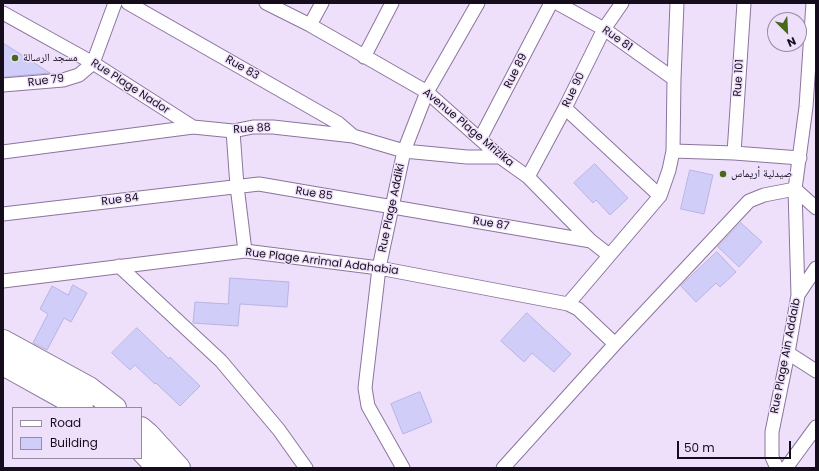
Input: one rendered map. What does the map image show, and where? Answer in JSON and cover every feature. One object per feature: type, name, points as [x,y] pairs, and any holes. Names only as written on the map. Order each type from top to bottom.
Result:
[{"type":"highway","points":[[3,341],[90,388],[114,407]]},
{"type":"highway","points":[[3,364],[80,407]]},
{"type":"highway","points":[[142,429],[179,468]]},
{"type":"highway","points":[[142,451],[158,468]]},
{"type":"street","points":[[93,63],[116,3]]},
{"type":"street","name":"Rue 83","points":[[128,3],[338,123],[353,136]]},
{"type":"street","name":"Avenue Plage Mrizika","points":[[266,3],[310,24],[427,92],[500,157],[528,177],[591,241],[609,255]]},
{"type":"street","points":[[310,24],[322,3]]},
{"type":"street","points":[[364,56],[392,3]]},
{"type":"street","name":"Rue Plage Addiki","points":[[403,468],[368,406],[365,388],[379,268],[404,151],[427,92],[478,3]]},
{"type":"street","name":"Rue 89","points":[[480,139],[551,3]]},
{"type":"street","name":"Rue 81","points":[[557,3],[604,29],[674,79]]},
{"type":"street","name":"Rue 90","points":[[528,177],[565,108],[604,29],[622,3]]},
{"type":"street","points":[[568,304],[660,196],[669,170],[672,151],[677,3]]},
{"type":"street","name":"Rue 101","points":[[734,153],[744,3]]},
{"type":"street","name":"Rue Plage Ain Addaib","points":[[777,468],[772,457],[772,432],[798,295],[795,189],[800,158],[811,110],[814,3]]},
{"type":"street","name":"Rue Plage Nador","points":[[3,13],[93,63],[192,128]]},
{"type":"street","name":"Rue 79","points":[[3,85],[63,80],[79,74],[93,63]]},
{"type":"street","points":[[565,108],[660,196]]},
{"type":"street","name":"Rue 88","points":[[3,152],[192,128],[233,131],[253,127],[273,127],[353,136],[404,151],[467,157],[500,157]]},
{"type":"street","points":[[233,131],[237,186],[245,251]]},
{"type":"street","points":[[672,151],[734,153],[800,158]]},
{"type":"street","name":"Rue 85","points":[[237,186],[259,184],[392,208]]},
{"type":"street","name":"Rue 84","points":[[3,214],[237,186]]},
{"type":"street","points":[[503,468],[749,201],[764,195],[795,189],[816,208]]},
{"type":"street","name":"Rue 87","points":[[392,208],[591,241]]},
{"type":"street","name":"Rue Plage Arrimal Adahabia","points":[[3,281],[245,251],[379,268],[568,304],[578,309],[616,344]]},
{"type":"street","points":[[119,266],[221,361],[279,430],[306,468]]},
{"type":"street","points":[[798,295],[816,268]]},
{"type":"street","points":[[788,353],[816,371]]},
{"type":"street","points":[[786,468],[815,432]]},
{"type":"building","name":"مسجد الرسالة","points":[[3,43],[50,73],[3,77]]},
{"type":"building","points":[[595,164],[628,198],[610,215],[596,200],[593,203],[574,183]]},
{"type":"building","points":[[690,170],[713,175],[704,214],[681,209]]},
{"type":"building","points":[[741,223],[762,242],[739,267],[718,247]]},
{"type":"building","points":[[717,252],[736,272],[720,287],[716,283],[696,302],[681,286]]},
{"type":"building","points":[[230,278],[289,282],[287,307],[240,304],[238,326],[193,323],[195,302],[228,304]]},
{"type":"building","points":[[73,285],[87,293],[71,322],[64,318],[47,350],[33,343],[48,314],[40,309],[52,286],[68,295]]},
{"type":"building","points":[[527,313],[571,354],[554,372],[532,353],[524,362],[501,341]]},
{"type":"building","points":[[137,328],[200,386],[180,406],[135,365],[130,370],[112,353]]},
{"type":"building","points":[[420,392],[432,422],[403,434],[391,404]]},
{"type":"place","name":"مسجد الرسالة","points":[[15,58]]},
{"type":"place","name":"صيدلية أريماس","points":[[723,174]]}]
